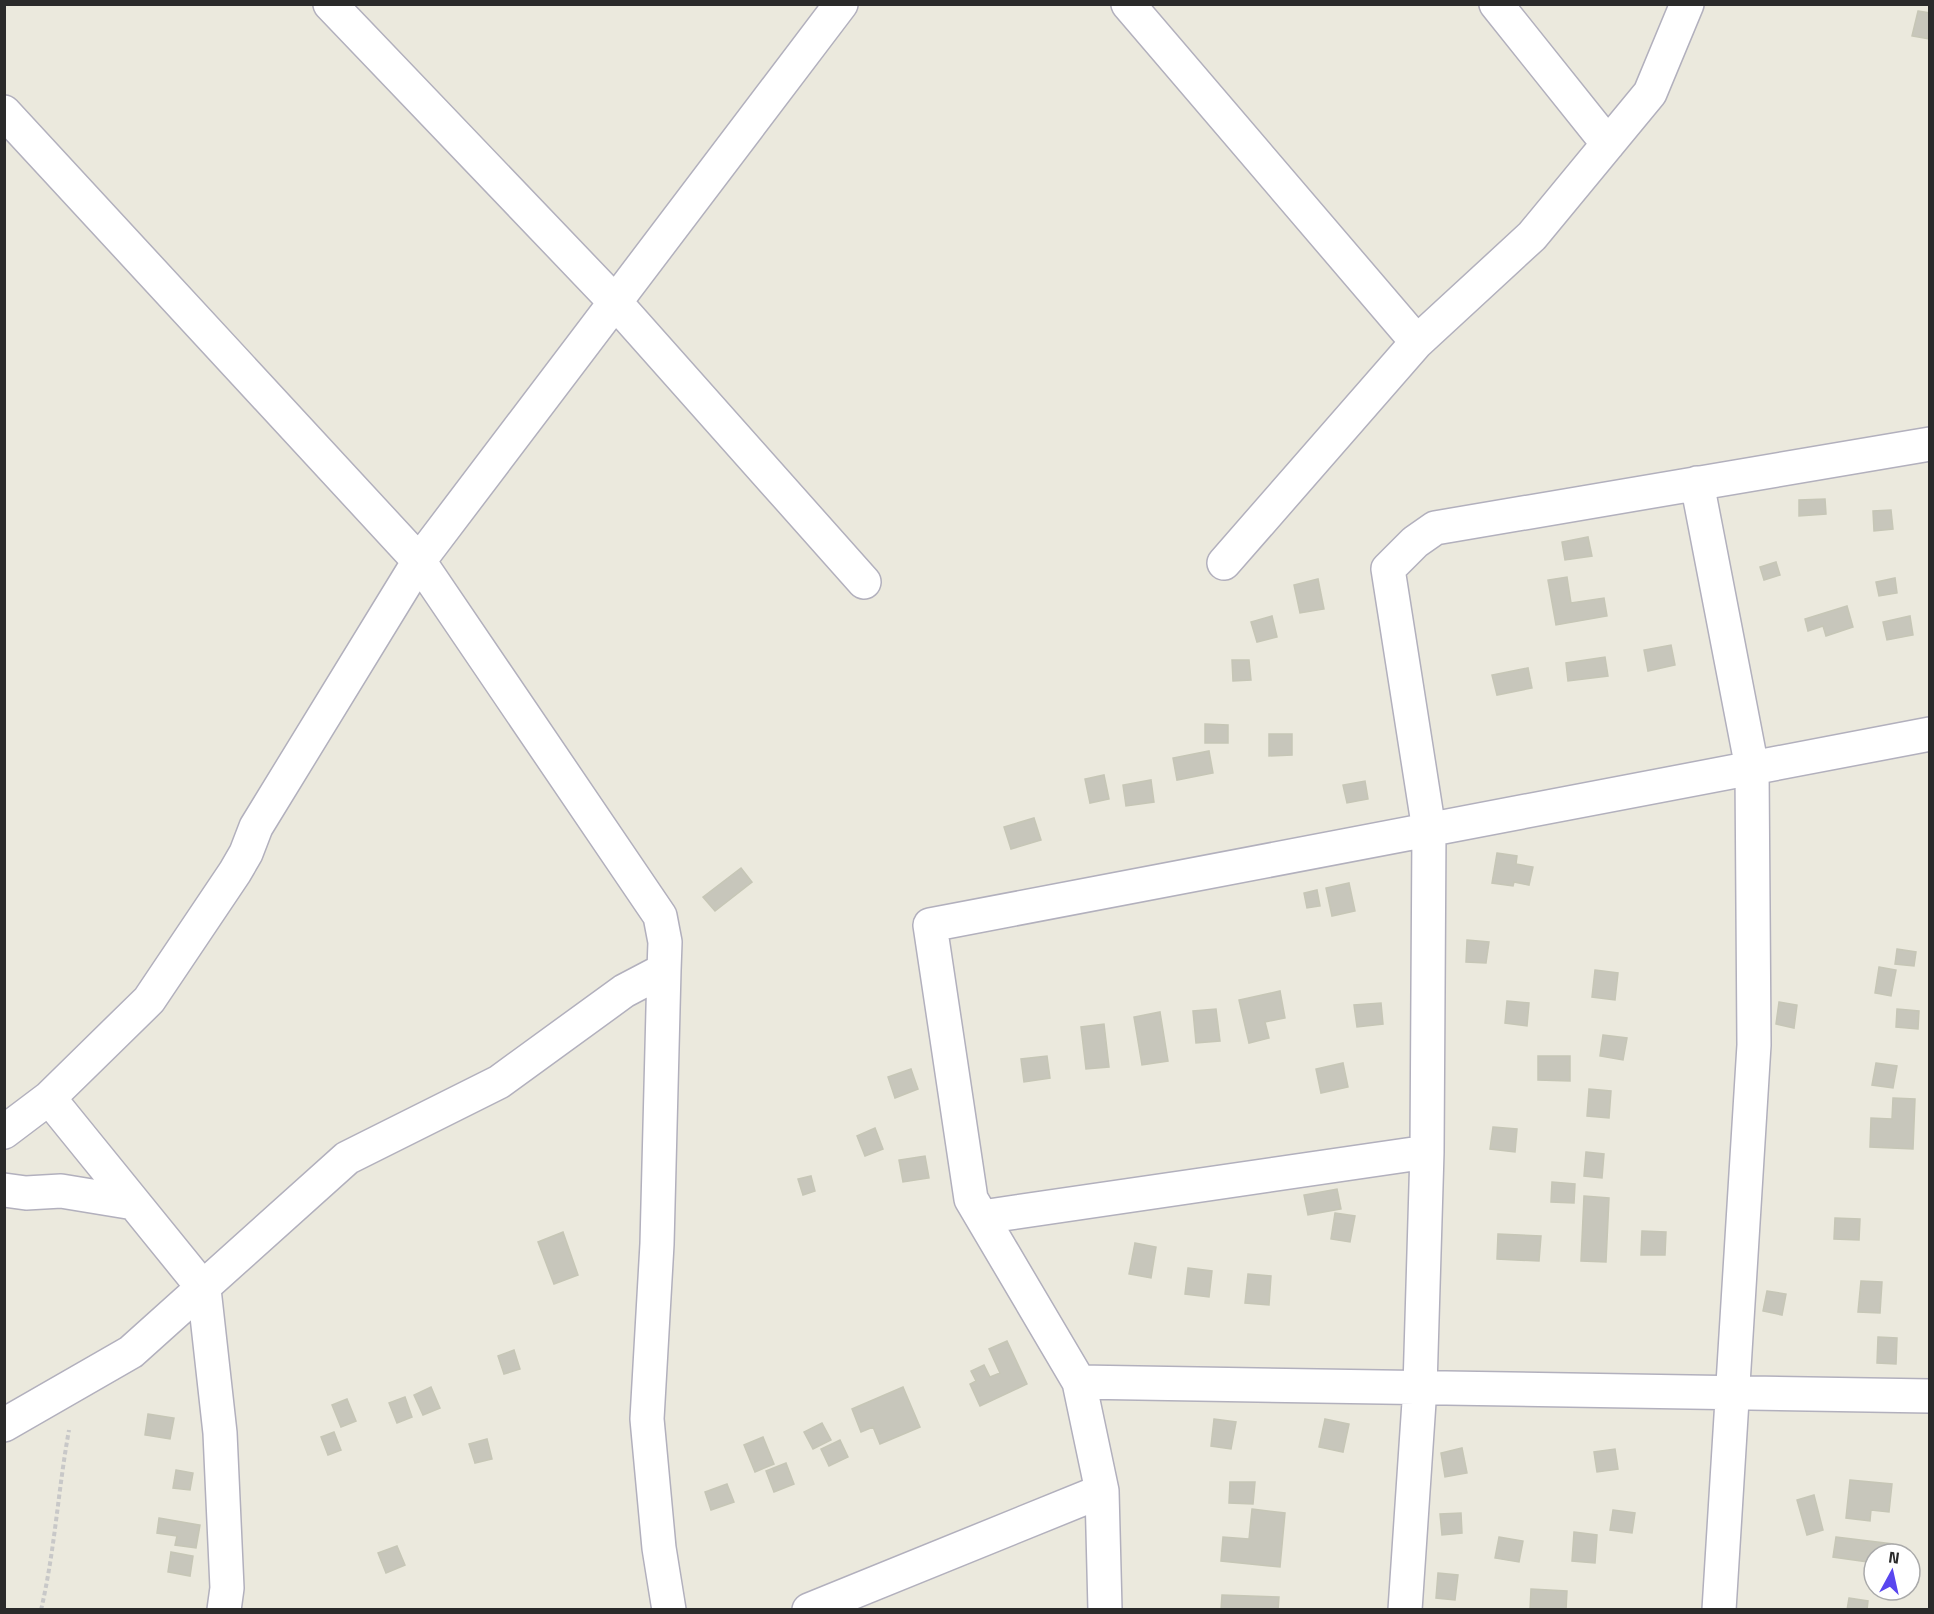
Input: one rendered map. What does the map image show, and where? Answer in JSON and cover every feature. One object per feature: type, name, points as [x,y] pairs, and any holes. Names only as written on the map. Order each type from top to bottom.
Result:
[{"type":"street","points":[[330,4],[615,302],[864,582]]},
{"type":"street","points":[[4,1132],[49,1098],[148,1000],[236,872],[256,827],[419,561],[841,4]]},
{"type":"street","points":[[1128,4],[1417,342]]},
{"type":"street","points":[[1496,4],[1608,144]]},
{"type":"street","points":[[1224,563],[1417,342],[1532,236],[1650,93],[1687,4]]},
{"type":"street","points":[[4,112],[419,561],[660,916],[665,942],[657,1244],[647,1419],[659,1548],[669,1610]]},
{"type":"street","points":[[1405,1610],[1420,1387],[1427,1152],[1429,830],[1388,569],[1415,542],[1435,528],[1929,444]]},
{"type":"street","points":[[1697,483],[1752,768],[1754,1045],[1719,1610]]},
{"type":"street","points":[[1105,1610],[1102,1491],[1079,1382],[971,1199],[930,925],[1929,734]]},
{"type":"street","points":[[4,1425],[131,1352],[204,1289],[346,1158],[500,1082],[624,991],[664,970]]},
{"type":"street","points":[[49,1098],[204,1289],[220,1433],[227,1588],[224,1610]]},
{"type":"street","points":[[982,1217],[1427,1152]]},
{"type":"street","points":[[4,1190],[26,1193],[60,1191],[134,1203]]},
{"type":"street","points":[[1079,1382],[1929,1396]]},
{"type":"street","points":[[809,1610],[1102,1491]]},
{"type":"path","points":[[41,1610],[52,1561],[59,1480],[79,1382]]},
{"type":"building","points":[[1918,11],[1930,13],[1930,39],[1912,36]]},
{"type":"building","points":[[1825,499],[1826,514],[1799,516],[1799,500]]},
{"type":"building","points":[[1891,510],[1893,529],[1874,531],[1873,511]]},
{"type":"building","points":[[1588,537],[1592,556],[1565,560],[1562,542]]},
{"type":"building","points":[[1776,562],[1780,575],[1764,580],[1760,567]]},
{"type":"building","points":[[1567,577],[1571,603],[1604,598],[1607,616],[1556,625],[1548,580]]},
{"type":"building","points":[[1895,578],[1897,593],[1879,596],[1876,582]]},
{"type":"building","points":[[1318,579],[1324,609],[1300,613],[1294,585]]},
{"type":"building","points":[[1847,606],[1853,627],[1826,636],[1823,626],[1808,631],[1805,619]]},
{"type":"building","points":[[1272,616],[1277,637],[1257,642],[1251,622]]},
{"type":"building","points":[[1910,616],[1913,635],[1887,640],[1883,622]]},
{"type":"building","points":[[1671,645],[1675,665],[1648,671],[1644,650]]},
{"type":"building","points":[[1605,657],[1608,676],[1568,681],[1566,663]]},
{"type":"building","points":[[1232,660],[1249,660],[1251,680],[1233,681]]},
{"type":"building","points":[[1528,668],[1532,688],[1497,695],[1492,675]]},
{"type":"building","points":[[1205,724],[1228,725],[1228,743],[1205,743]]},
{"type":"building","points":[[1269,734],[1292,734],[1292,755],[1269,756]]},
{"type":"building","points":[[1209,751],[1213,773],[1177,780],[1173,758]]},
{"type":"building","points":[[1104,775],[1109,799],[1090,803],[1085,779]]},
{"type":"building","points":[[1151,780],[1154,802],[1126,806],[1123,785]]},
{"type":"building","points":[[1365,781],[1368,799],[1347,803],[1343,785]]},
{"type":"building","points":[[1034,818],[1041,840],[1011,849],[1004,827]]},
{"type":"building","points":[[1497,853],[1517,856],[1516,864],[1533,867],[1529,885],[1514,882],[1513,886],[1492,883]]},
{"type":"building","points":[[741,868],[752,882],[715,911],[703,897]]},
{"type":"building","points":[[1349,883],[1355,911],[1332,916],[1326,888]]},
{"type":"building","points":[[1317,890],[1320,906],[1307,908],[1304,893]]},
{"type":"building","points":[[1467,940],[1489,942],[1486,963],[1466,962]]},
{"type":"building","points":[[1897,949],[1916,952],[1914,966],[1895,964]]},
{"type":"building","points":[[1879,967],[1896,970],[1891,996],[1875,993]]},
{"type":"building","points":[[1595,970],[1618,973],[1615,1000],[1592,997]]},
{"type":"building","points":[[1280,991],[1285,1018],[1265,1022],[1269,1038],[1249,1043],[1239,1000]]},
{"type":"building","points":[[1507,1001],[1529,1003],[1527,1026],[1505,1023]]},
{"type":"building","points":[[1779,1002],[1797,1005],[1794,1028],[1776,1024]]},
{"type":"building","points":[[1381,1003],[1383,1024],[1357,1027],[1354,1005]]},
{"type":"building","points":[[1216,1009],[1220,1041],[1196,1043],[1193,1011]]},
{"type":"building","points":[[1897,1009],[1919,1011],[1918,1029],[1896,1027]]},
{"type":"building","points":[[1160,1012],[1168,1061],[1142,1065],[1134,1017]]},
{"type":"building","points":[[1104,1024],[1109,1067],[1086,1069],[1081,1027]]},
{"type":"building","points":[[1603,1035],[1627,1038],[1623,1060],[1600,1056]]},
{"type":"building","points":[[1047,1056],[1050,1078],[1024,1082],[1021,1059]]},
{"type":"building","points":[[1538,1056],[1570,1056],[1570,1081],[1538,1080]]},
{"type":"building","points":[[1343,1063],[1348,1087],[1321,1093],[1316,1069]]},
{"type":"building","points":[[1876,1063],[1897,1066],[1893,1088],[1872,1085]]},
{"type":"building","points":[[911,1069],[918,1089],[895,1098],[888,1077]]},
{"type":"building","points":[[1589,1089],[1611,1091],[1609,1118],[1587,1116]]},
{"type":"building","points":[[1893,1098],[1915,1099],[1913,1149],[1870,1147],[1871,1118],[1892,1119]]},
{"type":"building","points":[[1493,1127],[1517,1129],[1515,1152],[1490,1149]]},
{"type":"building","points":[[875,1128],[883,1149],[865,1156],[857,1136]]},
{"type":"building","points":[[1586,1152],[1604,1154],[1602,1178],[1584,1176]]},
{"type":"building","points":[[925,1156],[929,1178],[903,1182],[899,1160]]},
{"type":"building","points":[[811,1176],[815,1191],[803,1195],[798,1179]]},
{"type":"building","points":[[1552,1182],[1575,1184],[1574,1203],[1551,1202]]},
{"type":"building","points":[[1337,1189],[1341,1209],[1308,1215],[1304,1195]]},
{"type":"building","points":[[1584,1196],[1609,1198],[1606,1262],[1581,1261]]},
{"type":"building","points":[[1335,1213],[1355,1216],[1350,1242],[1331,1239]]},
{"type":"building","points":[[1835,1218],[1860,1219],[1859,1240],[1834,1239]]},
{"type":"building","points":[[1642,1231],[1666,1232],[1665,1255],[1641,1255]]},
{"type":"building","points":[[563,1232],[578,1275],[554,1284],[538,1242]]},
{"type":"building","points":[[1498,1234],[1541,1236],[1539,1261],[1497,1259]]},
{"type":"building","points":[[1135,1243],[1156,1247],[1151,1278],[1129,1274]]},
{"type":"building","points":[[1188,1268],[1212,1271],[1209,1297],[1185,1294]]},
{"type":"building","points":[[1248,1274],[1271,1276],[1269,1305],[1245,1303]]},
{"type":"building","points":[[1861,1281],[1882,1282],[1880,1313],[1858,1312]]},
{"type":"building","points":[[1767,1291],[1786,1294],[1782,1315],[1763,1311]]},
{"type":"building","points":[[1878,1337],[1897,1338],[1896,1364],[1877,1363]]},
{"type":"building","points":[[1007,1341],[1027,1384],[980,1406],[970,1384],[976,1381],[971,1371],[984,1365],[990,1377],[1000,1373],[989,1349]]},
{"type":"building","points":[[514,1350],[520,1369],[504,1374],[498,1356]]},
{"type":"building","points":[[431,1387],[440,1408],[423,1415],[414,1395]]},
{"type":"building","points":[[903,1387],[920,1427],[880,1444],[873,1427],[861,1432],[852,1409]]},
{"type":"building","points":[[405,1397],[412,1417],[397,1423],[389,1403]]},
{"type":"building","points":[[347,1399],[356,1421],[341,1427],[332,1405]]},
{"type":"building","points":[[148,1414],[174,1418],[170,1439],[145,1435]]},
{"type":"building","points":[[1214,1419],[1236,1422],[1231,1449],[1211,1446]]},
{"type":"building","points":[[1325,1419],[1349,1424],[1343,1452],[1319,1447]]},
{"type":"building","points":[[822,1423],[831,1440],[813,1449],[804,1432]]},
{"type":"building","points":[[334,1432],[341,1450],[328,1455],[321,1437]]},
{"type":"building","points":[[763,1437],[774,1464],[755,1472],[744,1445]]},
{"type":"building","points":[[487,1439],[492,1459],[475,1463],[469,1444]]},
{"type":"building","points":[[840,1440],[848,1457],[829,1466],[821,1449]]},
{"type":"building","points":[[1462,1448],[1467,1473],[1445,1477],[1441,1453]]},
{"type":"building","points":[[1615,1449],[1618,1469],[1597,1472],[1594,1452]]},
{"type":"building","points":[[786,1463],[794,1484],[774,1492],[766,1471]]},
{"type":"building","points":[[176,1470],[193,1473],[190,1490],[173,1488]]},
{"type":"building","points":[[1850,1480],[1892,1484],[1889,1512],[1871,1510],[1870,1521],[1846,1518]]},
{"type":"building","points":[[1230,1482],[1255,1482],[1253,1504],[1229,1503]]},
{"type":"building","points":[[727,1484],[734,1502],[711,1510],[705,1492]]},
{"type":"building","points":[[1814,1495],[1823,1530],[1807,1535],[1797,1500]]},
{"type":"building","points":[[1252,1509],[1285,1513],[1280,1567],[1221,1561],[1223,1537],[1249,1539]]},
{"type":"building","points":[[1613,1510],[1635,1513],[1632,1533],[1610,1530]]},
{"type":"building","points":[[1461,1513],[1462,1533],[1442,1535],[1440,1514]]},
{"type":"building","points":[[159,1518],[200,1525],[196,1548],[175,1545],[177,1536],[157,1533]]},
{"type":"building","points":[[1574,1532],[1597,1535],[1595,1563],[1572,1561]]},
{"type":"building","points":[[1499,1537],[1523,1541],[1519,1562],[1495,1558]]},
{"type":"building","points":[[1836,1537],[1877,1542],[1862,1542],[1862,1561],[1833,1557]]},
{"type":"building","points":[[397,1546],[405,1565],[386,1573],[378,1553]]},
{"type":"building","points":[[171,1552],[193,1556],[190,1576],[168,1572]]},
{"type":"building","points":[[1438,1573],[1458,1575],[1455,1600],[1436,1598]]},
{"type":"building","points":[[1531,1589],[1567,1591],[1566,1610],[1530,1610]]},
{"type":"building","points":[[1222,1595],[1279,1597],[1278,1610],[1221,1610]]},
{"type":"building","points":[[1849,1598],[1868,1602],[1867,1610],[1847,1610]]}]
